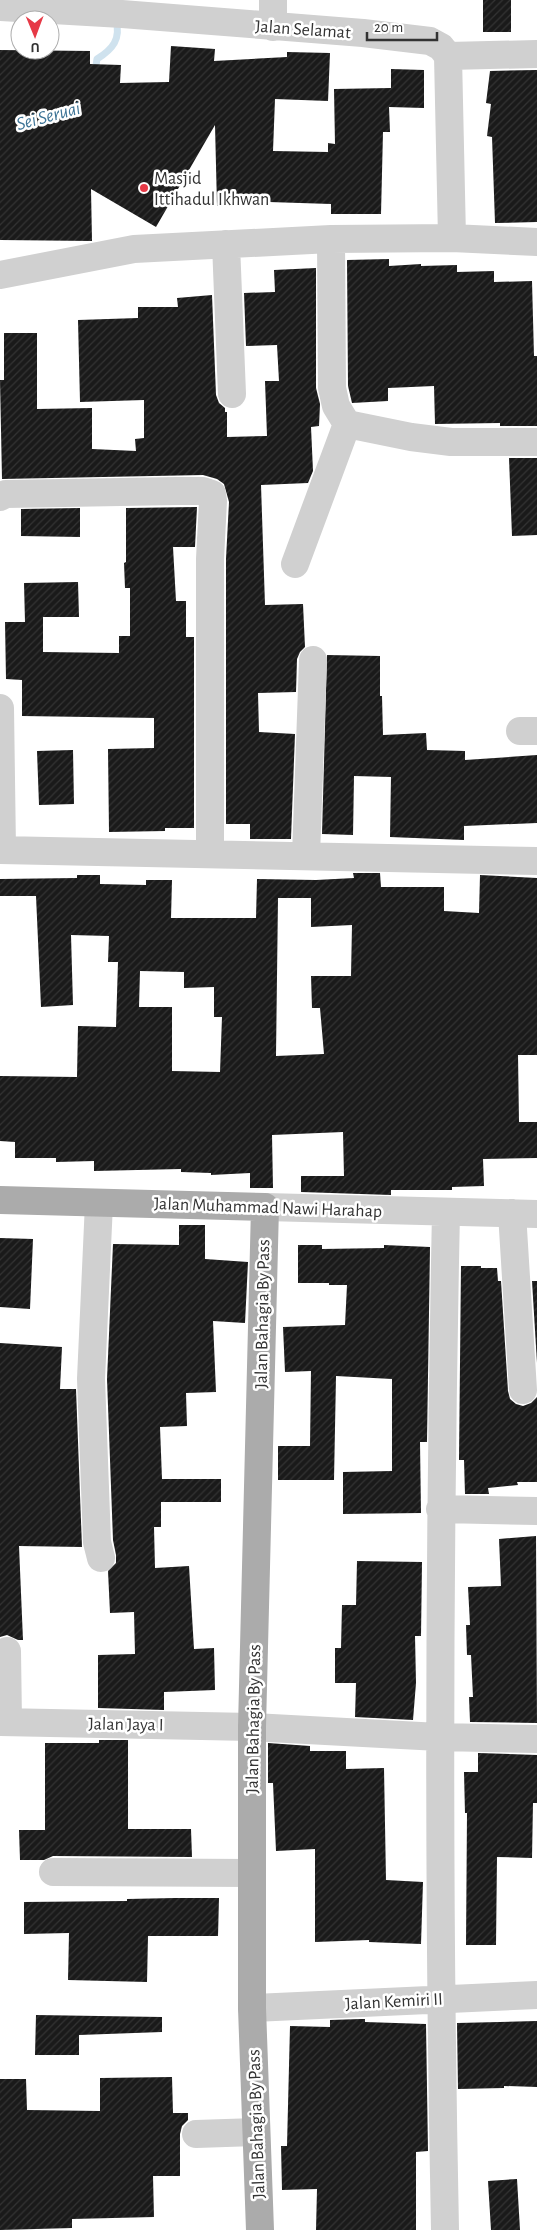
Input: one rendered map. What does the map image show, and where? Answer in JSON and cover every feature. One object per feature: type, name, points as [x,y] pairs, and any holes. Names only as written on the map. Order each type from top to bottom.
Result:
[{"type":"main road","name":"Jalan Muhammad Nawi Harahap","points":[[0,1200],[265,1207]]},
{"type":"main road","name":"Jalan Bahagia By Pass","points":[[260,2230],[252,2008],[252,1727],[265,1207]]},
{"type":"street","points":[[273,0],[273,28]]},
{"type":"street","name":"Jalan Selamat","points":[[0,7],[36,5],[122,7],[273,28],[363,33],[430,41],[441,48],[448,56]]},
{"type":"street","points":[[452,238],[448,56],[537,54]]},
{"type":"street","points":[[0,275],[134,249],[331,239],[452,238],[537,242]]},
{"type":"street","points":[[331,239],[332,388],[336,406],[347,424],[411,437],[451,442],[537,442]]},
{"type":"street","points":[[226,244],[232,394]]},
{"type":"street","points":[[295,564],[347,424]]},
{"type":"street","points":[[0,497],[6,494],[178,491],[203,491],[212,494],[210,560],[210,853]]},
{"type":"street","points":[[306,856],[313,660]]},
{"type":"street","points":[[0,708],[1,850],[537,861]]},
{"type":"street","points":[[99,1203],[91,1379],[97,1542],[100,1558]]},
{"type":"street","name":"Jalan Muhammad Nawi Harahap","points":[[265,1207],[524,1214]]},
{"type":"street","points":[[445,2230],[441,1999],[440,1508],[446,1212]]},
{"type":"street","points":[[523,1390],[524,1214]]},
{"type":"street","points":[[440,1508],[537,1511]]},
{"type":"street","points":[[4,1722],[7,1651]]},
{"type":"street","name":"Jalan Jaya I","points":[[4,1722],[252,1727],[440,1737],[537,1739]]},
{"type":"street","points":[[53,1872],[252,1873]]},
{"type":"street","name":"Jalan Kemiri II","points":[[252,2008],[537,1995]]},
{"type":"street","points":[[196,2134],[256,2132]]},
{"type":"building","points":[[483,0],[511,0],[511,32],[483,32]]},
{"type":"building","points":[[171,46],[215,49],[214,61],[287,57],[287,52],[330,53],[328,101],[275,99],[273,151],[328,152],[328,143],[335,144],[334,89],[391,88],[391,69],[424,70],[424,108],[389,107],[390,132],[383,132],[381,214],[331,214],[331,204],[269,202],[269,205],[217,206],[215,125],[156,227],[91,189],[92,241],[0,240],[0,50],[10,50],[10,60],[60,60],[60,51],[90,51],[90,64],[121,65],[120,83],[169,82]]},
{"type":"building","points":[[537,70],[537,222],[495,223],[492,137],[487,136],[491,104],[486,103],[490,71]]},
{"type":"building","points":[[389,259],[389,266],[421,264],[421,266],[457,265],[457,272],[494,271],[494,282],[532,281],[534,356],[537,356],[537,426],[500,426],[500,423],[435,424],[434,386],[388,388],[388,401],[352,403],[348,386],[347,260]]},
{"type":"building","points":[[316,268],[316,388],[320,404],[319,426],[311,427],[313,471],[308,483],[261,485],[265,605],[303,604],[305,647],[297,659],[296,692],[258,693],[259,732],[295,734],[291,839],[250,839],[250,824],[226,824],[226,559],[229,502],[224,484],[217,479],[203,475],[2,479],[0,380],[4,380],[4,333],[37,333],[37,409],[92,408],[92,449],[136,451],[135,439],[144,438],[144,400],[80,402],[78,320],[138,318],[138,307],[178,307],[177,298],[212,295],[216,395],[219,403],[227,412],[227,437],[267,436],[265,381],[279,381],[277,345],[246,346],[244,293],[275,292],[274,270]]},
{"type":"building","points":[[509,458],[537,458],[537,535],[512,536]]},
{"type":"building","points":[[197,507],[195,547],[173,547],[176,601],[186,601],[186,637],[194,637],[194,828],[165,828],[165,831],[109,832],[108,749],[154,748],[154,718],[22,716],[22,680],[6,679],[5,622],[25,622],[24,583],[78,582],[79,617],[43,617],[43,652],[119,653],[119,636],[130,636],[130,588],[125,588],[124,563],[126,562],[126,508]]},
{"type":"building","points":[[80,508],[80,537],[21,536],[21,509]]},
{"type":"building","points":[[327,655],[380,656],[380,696],[382,696],[383,735],[426,733],[427,750],[465,751],[465,760],[537,755],[537,823],[464,826],[464,840],[390,837],[391,777],[354,776],[353,835],[322,834]]},
{"type":"building","points":[[73,750],[74,804],[39,805],[37,751]]},
{"type":"building","points":[[353,873],[380,873],[381,887],[444,887],[444,911],[479,913],[480,875],[537,878],[537,1055],[518,1055],[519,1122],[537,1122],[537,1158],[483,1159],[484,1186],[452,1187],[452,1190],[391,1190],[391,1195],[301,1192],[301,1176],[344,1176],[343,1132],[272,1135],[273,1188],[250,1188],[250,1173],[211,1175],[211,1173],[181,1172],[181,1169],[94,1171],[94,1161],[56,1162],[56,1158],[15,1158],[15,1142],[0,1141],[0,1076],[77,1077],[78,1026],[116,1027],[118,962],[108,962],[109,936],[71,935],[73,1005],[41,1007],[36,896],[0,896],[0,879],[77,878],[77,875],[100,875],[100,884],[146,885],[146,880],[172,880],[171,918],[256,918],[257,879],[316,880],[354,878]],"holes":[[[278,898],[311,898],[311,927],[352,925],[351,976],[311,976],[312,1008],[320,1008],[324,1054],[276,1056]],[[140,971],[184,972],[184,988],[214,987],[214,1017],[222,1017],[220,1072],[172,1071],[172,1007],[139,1007]]]},
{"type":"building","points":[[179,1225],[205,1225],[205,1259],[248,1262],[245,1323],[213,1321],[216,1392],[186,1393],[187,1426],[160,1427],[162,1479],[221,1479],[221,1502],[161,1502],[161,1527],[154,1527],[155,1568],[189,1566],[194,1649],[214,1648],[215,1690],[164,1692],[164,1710],[98,1708],[98,1655],[135,1654],[134,1612],[110,1613],[108,1571],[116,1563],[113,1540],[107,1379],[113,1244],[179,1245]]},
{"type":"building","points":[[0,1238],[33,1239],[30,1309],[0,1307]]},
{"type":"building","points":[[298,1245],[322,1245],[322,1249],[384,1248],[384,1245],[430,1247],[427,1442],[420,1442],[421,1513],[343,1514],[343,1472],[392,1471],[392,1379],[336,1376],[334,1480],[278,1480],[278,1446],[310,1446],[311,1371],[285,1372],[283,1327],[345,1325],[347,1285],[298,1283]]},
{"type":"building","points":[[461,1266],[497,1268],[498,1281],[501,1281],[510,1399],[516,1404],[523,1406],[531,1403],[537,1397],[537,1482],[517,1482],[518,1485],[488,1488],[489,1494],[465,1494],[464,1460],[459,1460]]},
{"type":"building","points":[[532,1281],[537,1281],[537,1363]]},
{"type":"building","points":[[0,1343],[62,1347],[60,1389],[76,1389],[82,1547],[19,1546],[23,1640],[7,1635],[0,1637]]},
{"type":"building","points":[[536,1536],[537,1723],[470,1722],[469,1697],[473,1697],[471,1655],[467,1655],[466,1625],[470,1625],[468,1587],[501,1586],[499,1539]]},
{"type":"building","points":[[357,1561],[422,1562],[421,1636],[415,1636],[416,1683],[413,1720],[355,1717],[356,1683],[335,1683],[335,1648],[341,1648],[342,1605],[356,1605]]},
{"type":"building","points":[[99,1740],[128,1740],[128,1829],[191,1829],[192,1857],[53,1856],[44,1860],[20,1860],[19,1830],[45,1830],[45,1743],[99,1743]]},
{"type":"building","points":[[268,1743],[310,1746],[310,1751],[346,1751],[346,1769],[384,1768],[386,1880],[423,1882],[421,1944],[369,1942],[369,1940],[315,1942],[315,1849],[276,1851],[273,1783],[268,1783]]},
{"type":"building","points":[[478,1753],[537,1755],[537,1803],[533,1803],[532,1858],[497,1857],[496,1945],[466,1945],[467,1813],[465,1813],[464,1772],[478,1772]]},
{"type":"building","points":[[219,1898],[218,1936],[148,1936],[147,1982],[68,1980],[69,1933],[24,1934],[24,1902],[127,1901],[127,1899]]},
{"type":"building","points":[[36,2015],[162,2017],[162,2032],[79,2035],[79,2055],[35,2055]]},
{"type":"building","points":[[365,2019],[365,2022],[426,2024],[428,2151],[416,2152],[416,2230],[316,2230],[317,2189],[282,2190],[281,2146],[287,2146],[290,2026],[330,2027],[330,2020]]},
{"type":"building","points":[[537,2021],[537,2087],[504,2086],[504,2088],[458,2089],[457,2023]]},
{"type":"building","points":[[172,2077],[173,2113],[188,2113],[188,2120],[182,2126],[180,2134],[180,2176],[153,2176],[154,2217],[72,2219],[72,2228],[0,2230],[0,2079],[26,2079],[27,2110],[100,2111],[100,2078]]},
{"type":"building","points":[[517,2179],[520,2230],[491,2230],[488,2181]]},
{"type":"waterway","name":"Sei Seruai","points":[[95,72],[97,59],[114,43],[117,33],[116,20]]},
{"type":"place","name":"Masjid Ittihadul Ikhwan","points":[[144,188]]}]
